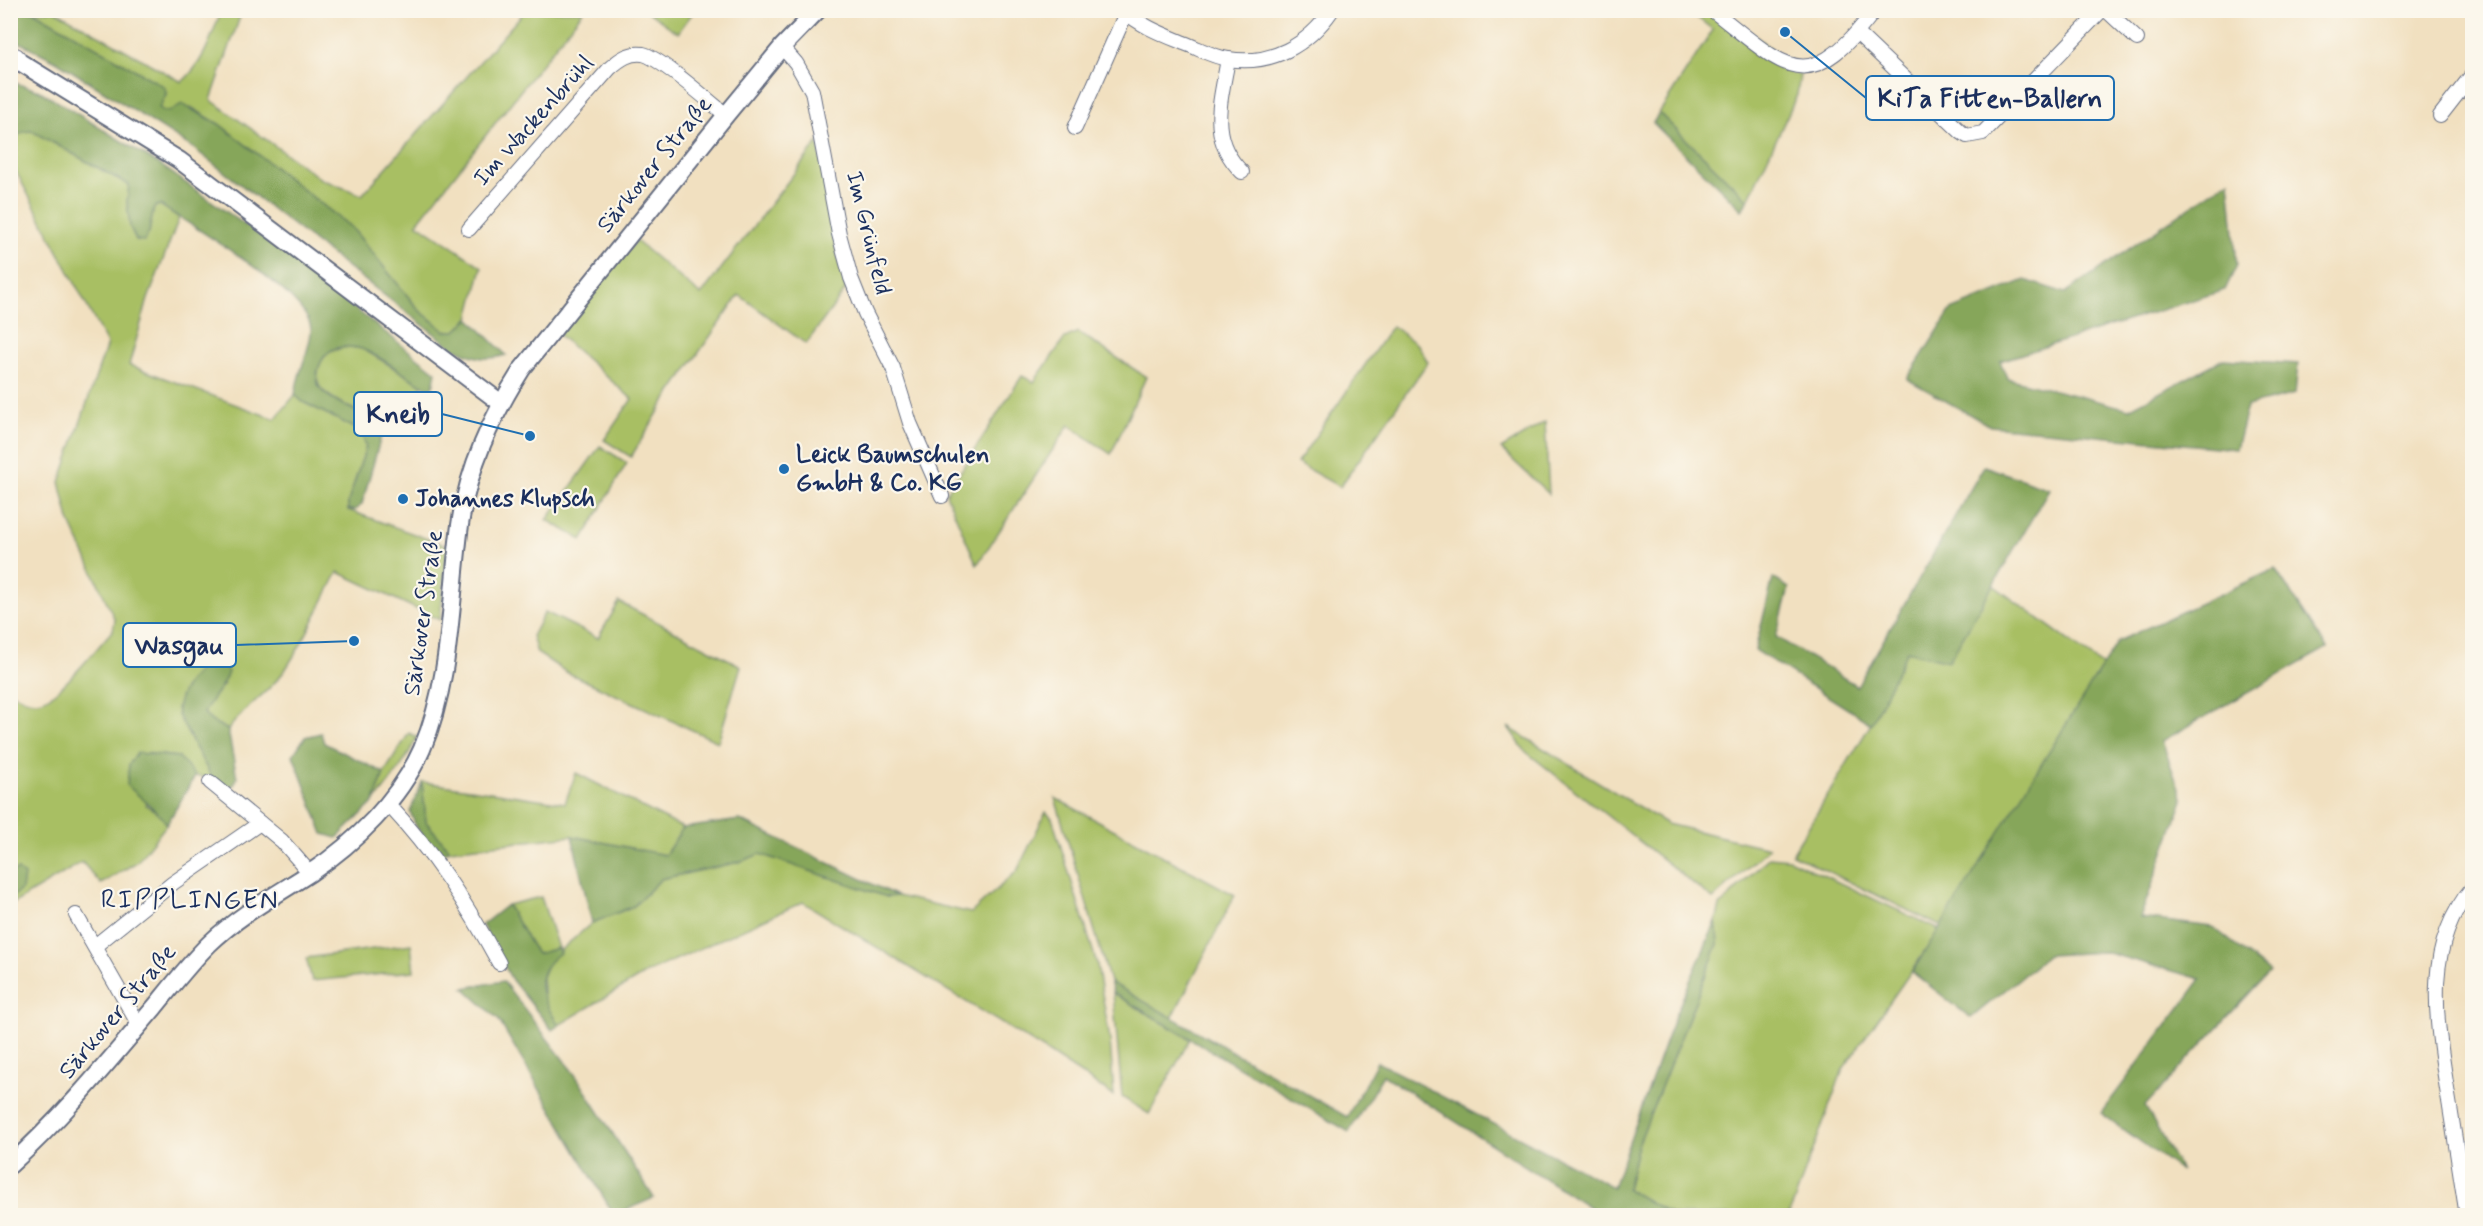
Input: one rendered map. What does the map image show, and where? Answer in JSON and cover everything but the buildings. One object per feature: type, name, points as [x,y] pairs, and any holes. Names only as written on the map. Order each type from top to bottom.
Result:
[{"type":"main road","name":"Särkover Straße","points":[[10,1165],[76,1099],[186,969],[225,929],[342,849],[387,803],[421,751],[432,722],[448,644],[466,497],[478,454],[501,403],[527,362],[726,115],[782,47],[818,11]]},
{"type":"main road","points":[[12,59],[145,136],[501,403]]},
{"type":"street","points":[[1075,128],[1124,12],[1142,25],[1228,59],[1264,58],[1290,50],[1316,31],[1332,10]]},
{"type":"street","points":[[1713,10],[1772,56],[1800,67],[1825,62],[1837,54],[1875,10]]},
{"type":"street","points":[[1857,33],[1961,132],[1967,136],[1976,136],[1983,133],[2102,10]]},
{"type":"street","points":[[2106,10],[2137,39]]},
{"type":"street","name":"Im Grünfeld","points":[[782,47],[804,76],[817,105],[840,234],[851,278],[865,314],[893,368],[910,423],[942,496]]},
{"type":"street","name":"Im Wackenbrühl","points":[[469,229],[610,68],[626,56],[634,54],[650,56],[726,115]]},
{"type":"street","points":[[1228,59],[1219,121],[1220,132],[1226,153],[1242,172]]},
{"type":"street","points":[[2440,116],[2472,75]]},
{"type":"street","points":[[210,782],[282,841],[310,873]]},
{"type":"street","points":[[387,803],[434,857],[470,910],[499,963]]},
{"type":"street","points":[[95,946],[173,883],[260,823]]},
{"type":"street","points":[[2467,1215],[2435,989],[2438,959],[2453,914],[2472,888]]},
{"type":"street","points":[[76,915],[95,946],[114,985],[139,1025]]},
{"type":"green space","points":[[10,11],[33,11],[165,87],[166,94],[159,108],[162,110],[170,111],[182,104],[219,124],[352,228],[419,310],[445,331],[456,331],[469,318],[506,355],[479,358],[453,348],[193,148],[56,61],[11,38]]},
{"type":"green space","points":[[33,11],[56,11],[182,82],[201,58],[221,11],[242,11],[211,100],[321,179],[362,195],[525,11],[583,11],[417,223],[482,267],[469,318],[456,331],[445,331],[419,310],[352,228],[219,124],[191,107],[175,108],[170,113],[159,109],[166,94],[164,87]]},
{"type":"green space","points":[[647,11],[694,11],[678,33]]},
{"type":"green space","points":[[1689,11],[1725,11],[1773,51],[1778,69],[1800,75],[1797,95],[1748,200],[1659,113],[1713,30]]},
{"type":"green space","points":[[15,83],[40,91],[159,164],[279,249],[436,372],[433,387],[428,388],[372,354],[352,347],[332,350],[321,361],[317,382],[324,392],[340,403],[388,425],[382,433],[362,504],[355,510],[348,510],[348,502],[366,447],[361,431],[303,402],[295,395],[311,332],[307,317],[293,300],[273,282],[222,245],[160,205],[154,207],[149,232],[144,241],[136,240],[130,227],[127,202],[129,185],[32,131],[19,134],[11,144],[11,84]]},
{"type":"green space","points":[[1659,113],[1748,200],[1742,210],[1653,123]]},
{"type":"green space","points":[[24,131],[32,131],[129,185],[127,202],[130,227],[137,240],[149,233],[154,207],[160,205],[179,218],[148,299],[129,365],[275,419],[295,395],[303,402],[361,431],[366,447],[348,502],[348,510],[447,546],[440,620],[338,572],[307,634],[285,670],[228,730],[211,721],[204,713],[209,702],[224,684],[177,707],[178,715],[212,778],[195,776],[178,757],[147,753],[146,805],[160,814],[167,824],[137,862],[101,884],[82,862],[11,905],[18,870],[11,872],[11,692],[24,699],[38,701],[56,692],[113,630],[115,620],[69,520],[60,482],[107,344],[11,162],[12,144],[16,137]]},
{"type":"green space","points":[[818,142],[836,249],[846,289],[806,344],[739,295],[665,401],[631,457],[604,440],[632,399],[558,334],[636,241],[701,295]]},
{"type":"green space","points":[[2229,180],[2237,265],[2225,290],[2000,361],[2007,378],[2129,409],[2223,359],[2298,364],[2295,394],[2247,406],[2236,449],[1990,426],[1907,379],[1951,310],[2025,280],[2065,293]]},
{"type":"green space","points":[[1392,326],[1418,345],[1428,362],[1340,487],[1297,463]]},
{"type":"green space","points":[[1078,332],[1146,377],[1111,454],[1069,425],[977,565],[946,494],[1022,376],[1034,382],[1065,338]]},
{"type":"green space","points":[[349,347],[363,349],[422,385],[408,420],[395,419],[388,425],[350,408],[323,390],[317,378],[321,362],[331,352]]},
{"type":"green space","points":[[1545,422],[1549,494],[1501,449]]},
{"type":"green space","points":[[600,446],[627,463],[582,540],[547,520]]},
{"type":"green space","points":[[1984,466],[2049,489],[1949,661],[1907,651],[1871,724],[1755,650],[1773,578],[1789,588],[1776,637],[1857,686]]},
{"type":"green space","points":[[2275,569],[2327,648],[2162,741],[2183,800],[2140,918],[2213,927],[2269,972],[2145,1106],[2181,1171],[2101,1113],[2201,979],[2104,952],[2048,955],[1971,1018],[1912,972],[2118,641]]},
{"type":"green space","points":[[1993,585],[2103,666],[1942,927],[1792,854],[1871,724],[1907,651],[1945,660]]},
{"type":"green space","points":[[619,602],[741,666],[718,742],[566,672],[537,653],[532,636],[545,612],[598,638]]},
{"type":"green space","points":[[212,661],[224,665],[228,672],[204,713],[211,721],[228,730],[237,778],[234,785],[230,787],[212,778],[178,715],[183,691],[199,670]]},
{"type":"green space","points":[[1508,727],[1667,824],[1769,848],[1713,899],[1525,751]]},
{"type":"green space","points":[[321,733],[324,743],[384,773],[374,802],[337,838],[323,834],[293,755],[305,737]]},
{"type":"green space","points":[[409,733],[417,737],[413,746],[398,771],[374,802],[384,773]]},
{"type":"green space","points":[[137,753],[179,757],[195,776],[167,824],[127,785],[129,764]]},
{"type":"green space","points":[[576,773],[683,828],[665,855],[572,836],[450,850],[426,822],[422,782],[565,803]]},
{"type":"green space","points":[[422,782],[426,822],[450,850],[438,855],[417,828],[410,812]]},
{"type":"green space","points":[[1055,798],[1235,895],[1172,1018],[1110,982]]},
{"type":"green space","points":[[1046,812],[1052,818],[1097,964],[1110,1040],[1114,1096],[1040,1047],[803,902],[646,973],[559,1025],[544,1003],[542,977],[549,960],[592,923],[634,906],[661,879],[739,862],[760,854],[887,897],[897,896],[971,913],[1017,871]]},
{"type":"green space","points":[[740,820],[897,896],[887,897],[760,854],[739,862],[661,879],[634,906],[592,923],[572,836],[665,855],[683,828]]},
{"type":"green space","points":[[1769,857],[1789,859],[1940,930],[1843,1069],[1789,1215],[1672,1215],[1627,1189],[1638,1145],[1718,944],[1716,921],[1720,906]]},
{"type":"green space","points":[[18,870],[24,875],[22,889],[11,898],[11,872]]},
{"type":"green space","points":[[541,897],[558,948],[537,955],[507,905]]},
{"type":"green space","points":[[507,905],[537,954],[558,948],[560,953],[550,961],[541,979],[543,997],[559,1025],[552,1030],[512,980],[482,925]]},
{"type":"green space","points":[[1716,921],[1718,944],[1638,1145],[1627,1189],[1672,1215],[1602,1215],[1383,1075],[1349,1132],[1113,993],[1110,982],[1347,1117],[1377,1062],[1613,1187],[1674,1018]]},
{"type":"green space","points":[[411,944],[414,971],[312,981],[306,958]]},
{"type":"green space","points":[[503,981],[576,1076],[654,1198],[614,1215],[498,1019],[464,988]]},
{"type":"green space","points":[[1113,993],[1190,1039],[1149,1114],[1122,1097]]},
{"type":"place","name":"KiTa Fitten-Ballern","points":[[1785,32]]},
{"type":"place","name":"Kneib","points":[[530,436]]},
{"type":"place","name":"Leick Baumschulen GmbH & Co. KG","points":[[784,469]]},
{"type":"place","name":"Johannes Klupsch","points":[[403,499]]},
{"type":"place","name":"Wasgau","points":[[354,641]]},
{"type":"district","name":"RIPPLINGEN","points":[[190,900]]}]
